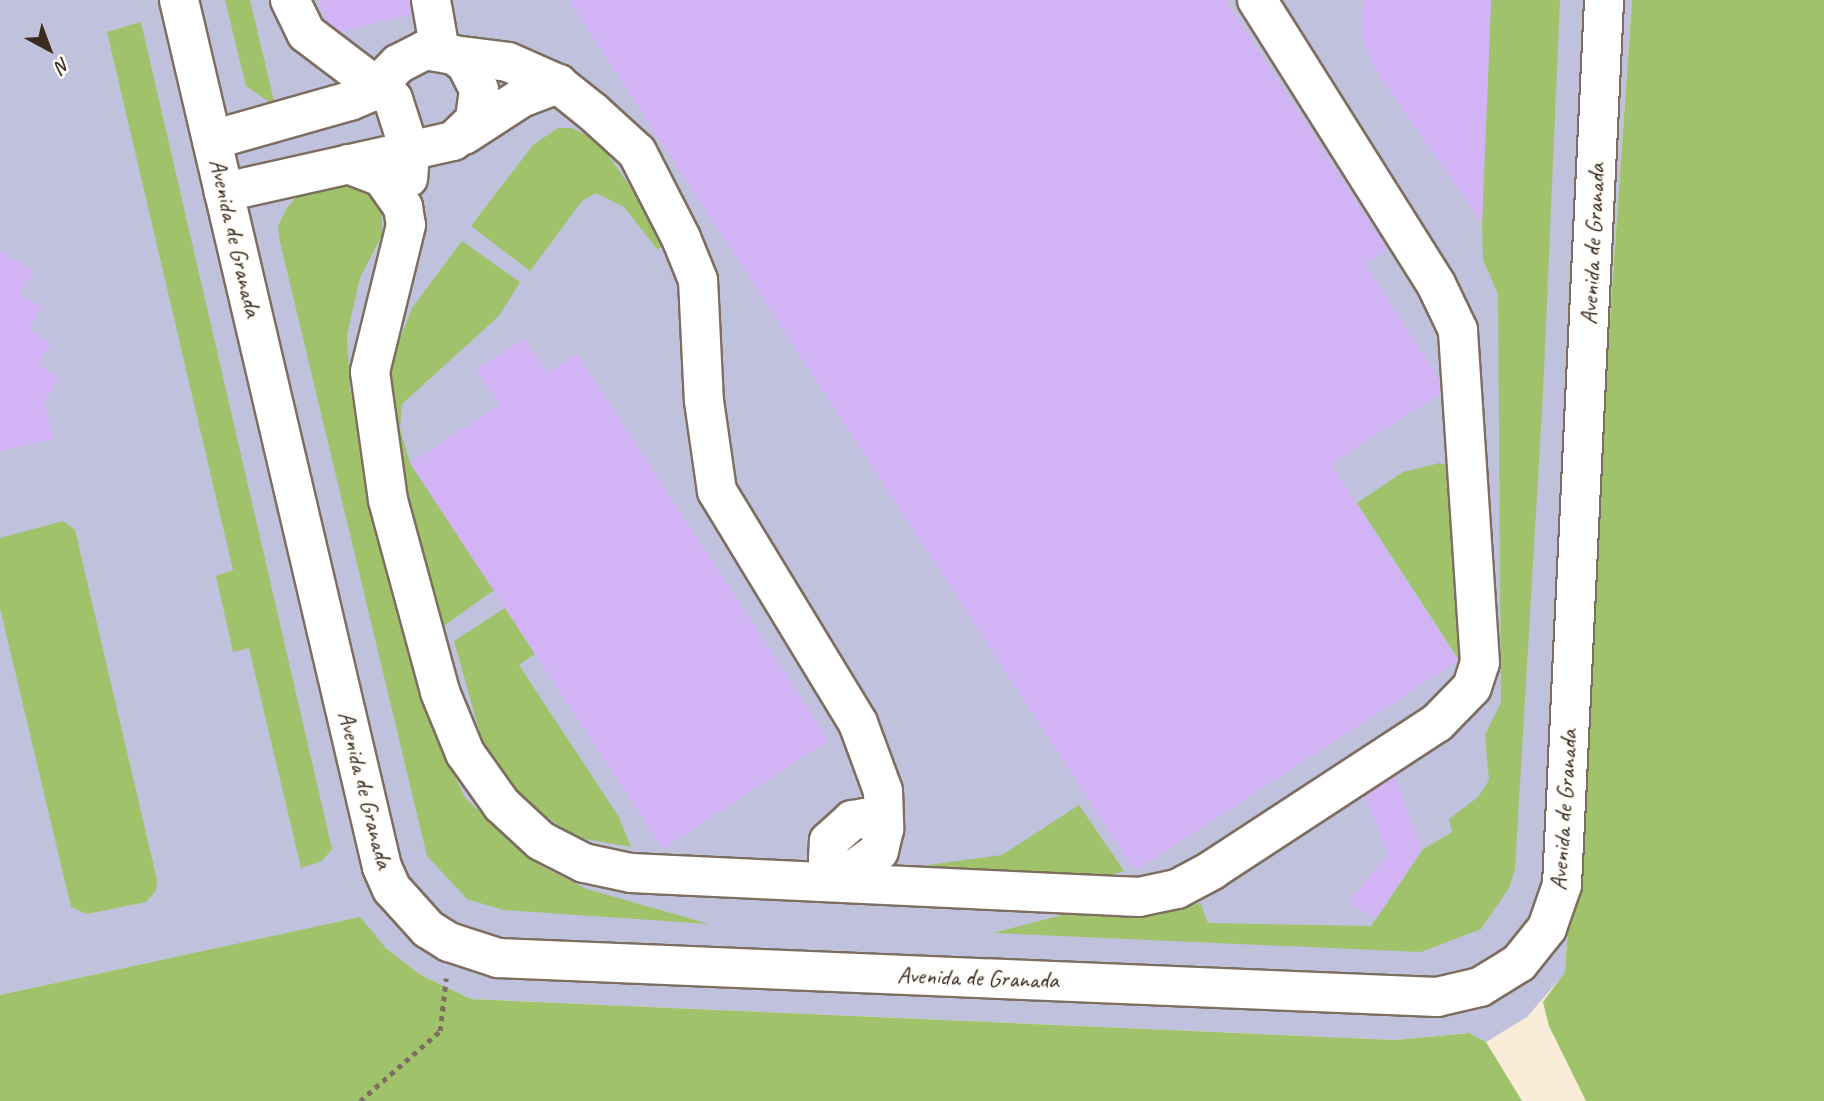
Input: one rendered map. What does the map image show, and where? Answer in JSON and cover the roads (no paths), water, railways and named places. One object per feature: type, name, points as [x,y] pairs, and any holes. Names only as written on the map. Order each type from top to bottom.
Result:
[{"type":"street","name":"Avenida de Granada","points":[[179,0],[382,867],[409,910],[449,942],[498,958],[1437,997],[1480,987],[1519,963],[1547,928],[1562,885],[1604,0]]},
{"type":"street","points":[[290,0],[306,33],[334,57],[379,85],[402,116],[410,152],[406,225],[370,372],[388,500],[440,692],[465,752],[502,805],[541,841],[584,863],[631,873],[843,880],[1139,897],[1177,889],[1437,723],[1472,687],[1480,663],[1482,638],[1458,330],[1436,284],[1257,0]]},
{"type":"street","points":[[406,225],[480,106],[479,90],[470,70],[447,53],[431,0]]},
{"type":"street","points":[[212,140],[350,101],[379,85],[410,55],[447,53],[508,62],[558,84],[637,152],[681,238],[698,280],[704,401],[717,491],[858,723],[883,790],[884,829],[878,852],[843,880]]},
{"type":"street","points":[[224,192],[453,141],[521,98],[558,84]]},
{"type":"street","points":[[348,164],[383,177],[403,207],[406,225]]}]
